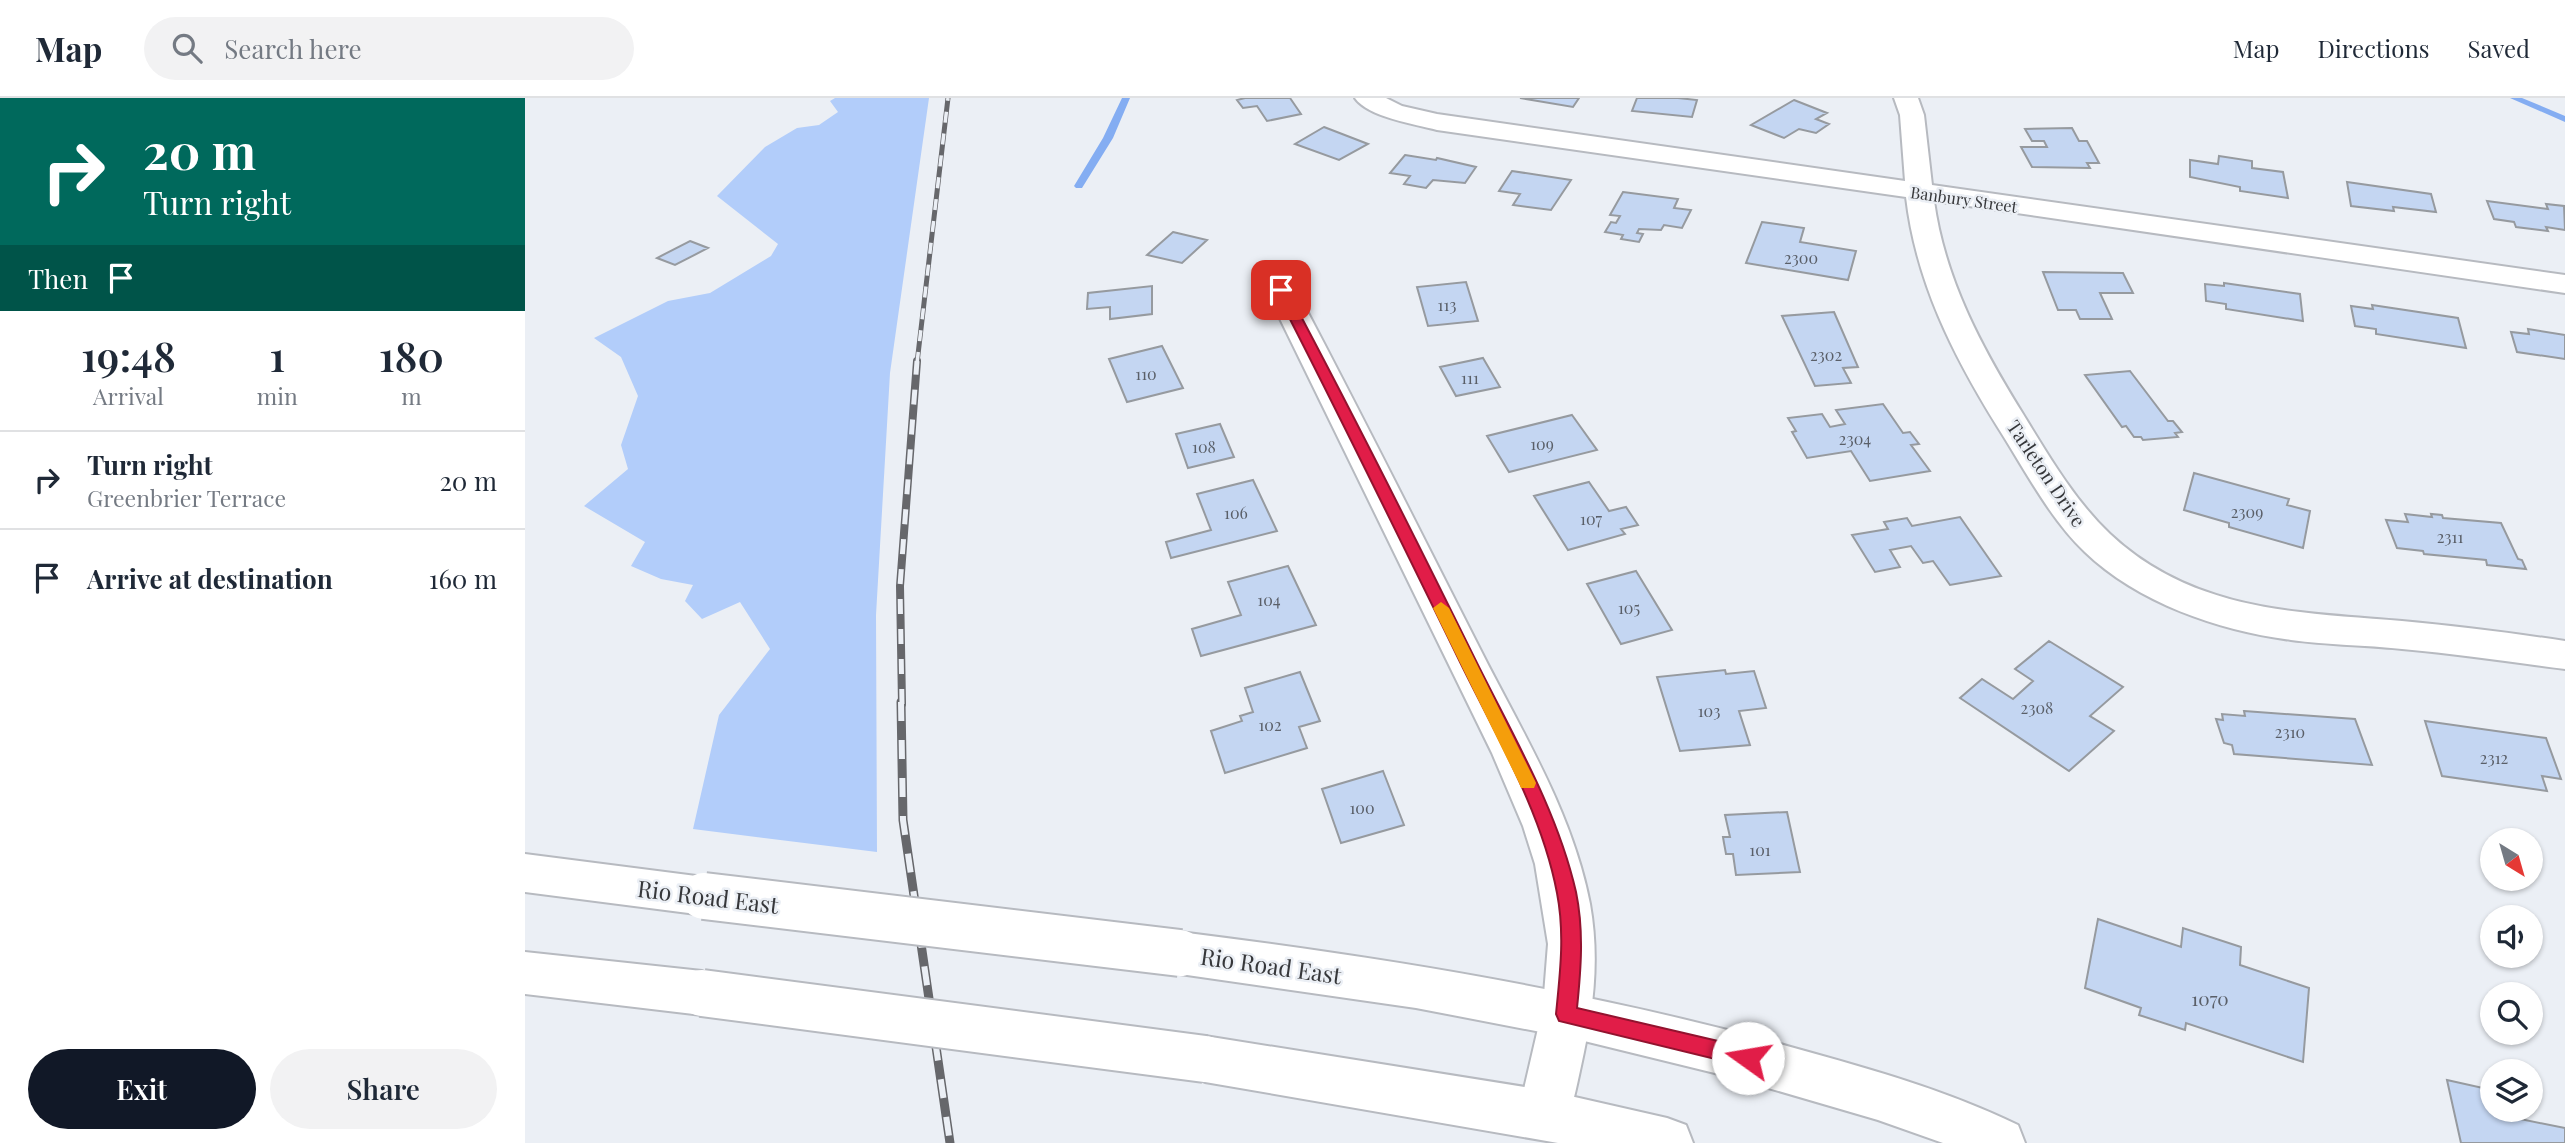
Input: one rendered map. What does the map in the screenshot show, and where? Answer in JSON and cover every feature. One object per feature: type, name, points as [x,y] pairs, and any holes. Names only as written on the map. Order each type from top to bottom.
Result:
[{"type":"street","name":"Banbury Street","points":[[1367,98],[1393,111],[1437,122],[2565,284]]},
{"type":"street","name":"Tarleton Drive","points":[[1906,98],[1912,115],[1928,247],[1951,309],[1985,378],[2078,523],[2100,545],[2135,572],[2187,598],[2236,615],[2297,627],[2418,637],[2565,655]]},
{"type":"street","points":[[1281,290],[1361,442],[1551,836],[1567,893],[1573,947],[1567,1014],[1544,1115]]},
{"type":"street","name":"Rio Road East","points":[[525,873],[1319,970],[1567,1014],[1748,1058],[1845,1086],[1967,1126],[1999,1143]]},
{"type":"street","points":[[525,973],[702,993],[1205,1059],[1544,1115],[1667,1143]]},
{"type":"shaded area","points":[[835,98],[929,98],[890,373],[876,615],[877,852],[693,829],[719,715],[770,649],[740,602],[702,619],[685,601],[693,585],[661,579],[631,566],[645,542],[584,506],[628,469],[621,445],[638,396],[621,357],[594,338],[668,301],[710,293],[771,256],[778,244],[717,196],[765,147],[797,128],[819,125],[838,112],[830,101]]},
{"type":"building","points":[[1290,98],[1301,114],[1267,121],[1257,106],[1243,108],[1237,100]]},
{"type":"building","points":[[1520,98],[1579,98],[1573,107]]},
{"type":"building","points":[[1637,98],[1697,100],[1692,117],[1632,111]]},
{"type":"building","points":[[1794,100],[1827,113],[1816,119],[1829,124],[1816,133],[1799,129],[1784,138],[1751,125]]},
{"type":"building","points":[[1324,127],[1368,144],[1339,160],[1295,144]]},
{"type":"building","points":[[2072,128],[2079,141],[2087,141],[2099,163],[2087,163],[2090,168],[2032,167],[2021,147],[2047,147],[2044,141],[2032,141],[2025,129]]},
{"type":"building","points":[[1405,155],[1437,158],[1476,167],[1465,183],[1433,180],[1426,188],[1404,184],[1410,176],[1390,173]]},
{"type":"building","points":[[2219,156],[2252,161],[2252,168],[2283,172],[2288,198],[2240,191],[2240,187],[2190,177],[2190,160],[2218,164]]},
{"type":"building","points":[[1512,171],[1571,180],[1551,210],[1513,205],[1520,194],[1499,191]]},
{"type":"building","points":[[2347,182],[2431,194],[2436,212],[2351,206]]},
{"type":"building","points":[[1623,192],[1678,199],[1674,208],[1691,210],[1682,228],[1664,225],[1661,230],[1639,229],[1637,233],[1643,234],[1639,242],[1621,239],[1623,235],[1605,232],[1611,222],[1616,223],[1620,216],[1610,215]]},
{"type":"building","points":[[2487,201],[2548,209],[2546,204],[2564,206],[2565,230],[2516,227],[2514,222],[2494,219]]},
{"type":"building","points":[[1762,222],[1804,228],[1800,242],[1856,251],[1848,280],[1746,263]]},
{"type":"building","points":[[1173,232],[1207,240],[1182,263],[1147,255]]},
{"type":"building","points":[[690,241],[708,248],[675,265],[657,258]]},
{"type":"building","points":[[2043,272],[2123,273],[2133,293],[2100,293],[2112,319],[2080,319],[2076,310],[2058,310]]},
{"type":"building","points":[[1466,282],[1478,321],[1428,326],[1417,287]]},
{"type":"building","points":[[2224,283],[2300,294],[2303,321],[2226,309],[2226,304],[2206,301],[2205,284],[2224,286]]},
{"type":"building","points":[[1152,286],[1152,314],[1110,319],[1110,307],[1087,309],[1088,293]]},
{"type":"building","points":[[2372,305],[2458,318],[2466,348],[2376,334],[2376,329],[2355,326],[2351,306],[2373,309]]},
{"type":"building","points":[[1834,312],[1858,367],[1843,368],[1851,383],[1815,386],[1782,316]]},
{"type":"building","points":[[2528,329],[2565,335],[2565,359],[2517,352],[2511,332],[2529,334]]},
{"type":"building","points":[[1162,346],[1183,388],[1127,402],[1109,359]]},
{"type":"building","points":[[1483,358],[1500,387],[1456,396],[1440,367]]},
{"type":"building","points":[[2130,371],[2168,421],[2173,421],[2182,432],[2175,433],[2178,437],[2143,440],[2141,437],[2134,437],[2126,426],[2122,427],[2085,375]]},
{"type":"building","points":[[1883,404],[1903,433],[1910,432],[1919,444],[1911,445],[1930,471],[1870,481],[1851,451],[1807,458],[1792,432],[1796,431],[1788,418],[1822,414],[1830,427],[1845,424],[1836,410]]},
{"type":"building","points":[[1572,415],[1597,450],[1509,472],[1487,436]]},
{"type":"building","points":[[1220,424],[1234,457],[1188,468],[1176,434]]},
{"type":"building","points":[[2194,473],[2289,499],[2287,505],[2310,511],[2303,548],[2229,527],[2229,523],[2184,510]]},
{"type":"building","points":[[1253,480],[1277,531],[1171,558],[1166,542],[1211,530],[1197,494]]},
{"type":"building","points":[[1589,482],[1609,511],[1626,507],[1638,525],[1621,529],[1625,534],[1568,550],[1534,496]]},
{"type":"building","points":[[2405,514],[2432,517],[2431,514],[2442,515],[2443,518],[2501,523],[2518,559],[2522,560],[2526,569],[2487,565],[2486,560],[2424,554],[2423,551],[2397,548],[2386,520],[2408,522]]},
{"type":"building","points":[[1960,517],[2001,576],[1950,585],[1933,561],[1923,563],[1911,546],[1890,550],[1900,567],[1875,572],[1852,535],[1888,529],[1884,522],[1907,518],[1912,526]]},
{"type":"building","points":[[1288,566],[1316,625],[1201,656],[1192,629],[1241,615],[1228,582]]},
{"type":"building","points":[[1636,571],[1672,630],[1621,644],[1587,584]]},
{"type":"building","points":[[2049,641],[2123,687],[2090,716],[2114,731],[2069,771],[1960,698],[1982,679],[2013,699],[2033,681],[2015,669]]},
{"type":"building","points":[[1725,670],[1726,674],[1754,671],[1766,708],[1739,711],[1750,745],[1680,751],[1657,677]]},
{"type":"building","points":[[1300,672],[1320,721],[1299,727],[1307,748],[1225,773],[1211,731],[1242,721],[1240,716],[1253,712],[1245,688]]},
{"type":"building","points":[[2244,711],[2355,719],[2372,765],[2234,754],[2232,745],[2224,743],[2216,719],[2223,720],[2222,714],[2245,716]]},
{"type":"building","points":[[2425,721],[2546,738],[2561,779],[2542,776],[2547,791],[2442,776]]},
{"type":"building","points":[[1383,771],[1404,825],[1341,843],[1322,789]]},
{"type":"building","points":[[1787,812],[1800,872],[1736,875],[1733,854],[1726,854],[1723,837],[1730,837],[1725,815]]},
{"type":"building","points":[[2098,919],[2181,947],[2183,928],[2241,947],[2240,965],[2309,988],[2303,1062],[2186,1023],[2185,1030],[2139,1015],[2141,1008],[2085,988]]},
{"type":"building","points":[[2447,1080],[2480,1087],[2480,1122],[2535,1122],[2565,1128],[2565,1143],[2461,1143]]},
{"type":"waterway","points":[[1079,186],[1108,138],[1126,98]]},
{"type":"waterway","points":[[2514,98],[2565,119]]},
{"type":"railway","points":[[917,363],[948,98]]},
{"type":"railway","points":[[902,704],[900,586],[917,361]]},
{"type":"railway","points":[[901,702],[903,820],[950,1143]]},
{"type":"slow traffic","points":[[1441,608],[1527,783]]},
{"type":"route","points":[[1281,290],[1361,442],[1551,836],[1567,893],[1573,947],[1567,1014],[1748,1058]]}]
